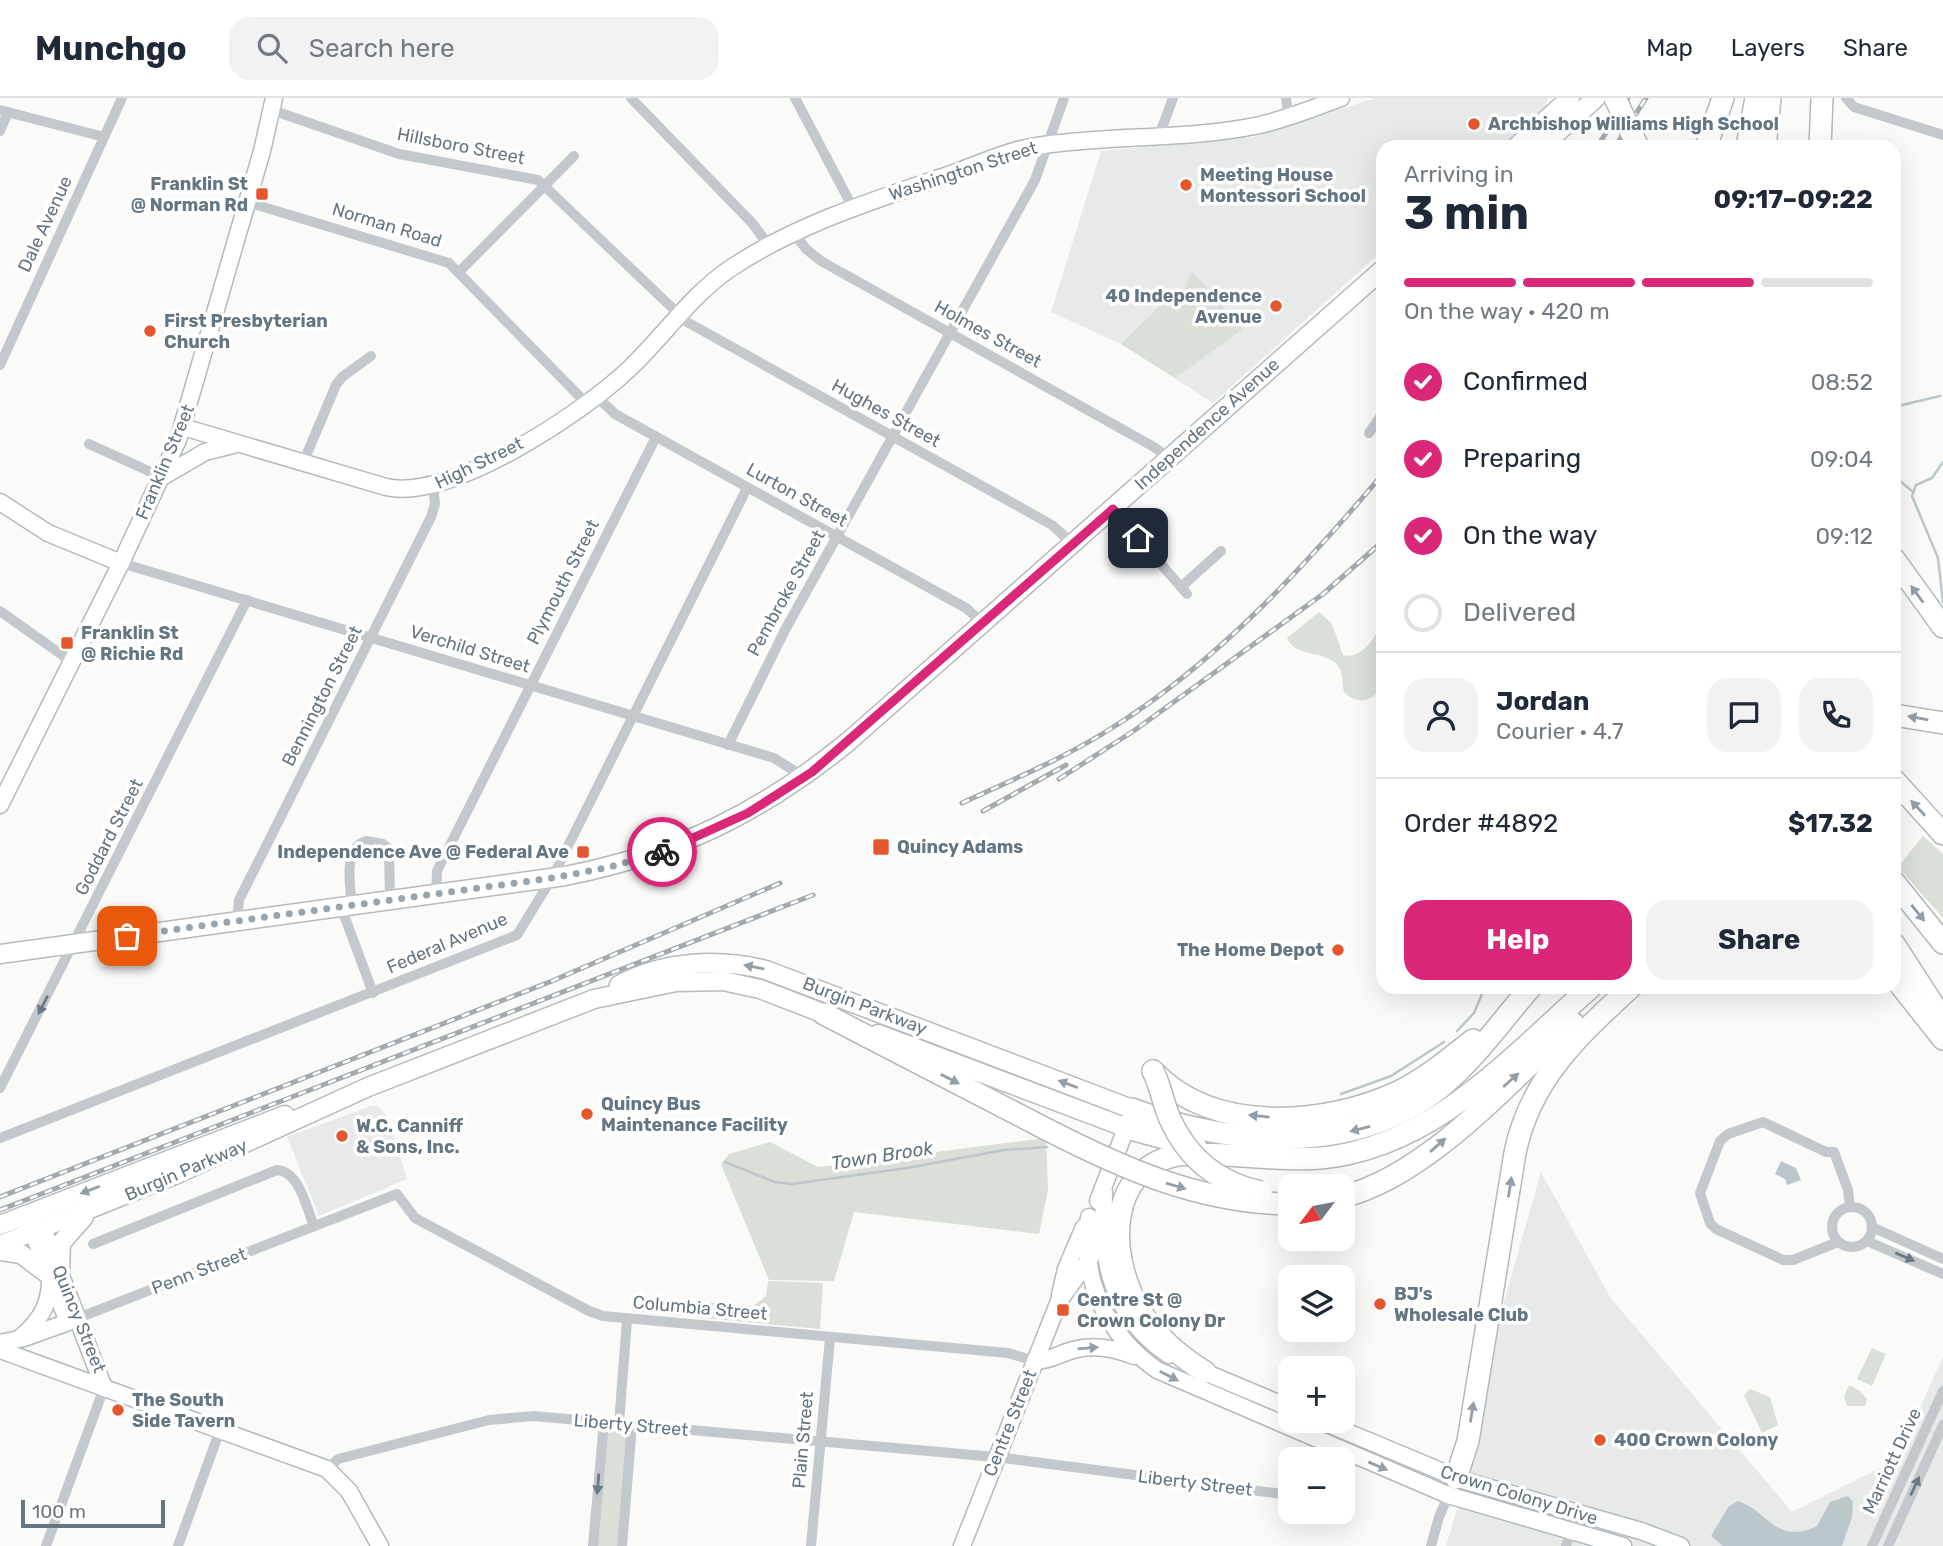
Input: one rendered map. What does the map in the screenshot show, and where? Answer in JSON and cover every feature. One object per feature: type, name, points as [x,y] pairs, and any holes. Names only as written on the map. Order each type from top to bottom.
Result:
[{"type":"highway","points":[[1615,98],[1635,140]]},
{"type":"highway","points":[[1709,140],[1724,98]]},
{"type":"highway","points":[[1715,140],[1724,98]]},
{"type":"highway","points":[[1748,140],[1756,98]]},
{"type":"highway","points":[[1766,140],[1770,98]]},
{"type":"highway","points":[[1820,140],[1822,98]]},
{"type":"highway","points":[[1901,569],[1943,627]]},
{"type":"highway","points":[[1901,716],[1943,723]]},
{"type":"highway","points":[[1901,788],[1943,834]]},
{"type":"highway","points":[[1901,891],[1943,943]]},
{"type":"highway","points":[[1901,955],[1943,1020]]},
{"type":"highway","points":[[1901,986],[1943,1039]]},
{"type":"highway","points":[[1130,1118],[1165,1120],[1223,1132],[1293,1136],[1362,1129],[1393,1117],[1422,1101],[1524,994]]},
{"type":"highway","points":[[1205,1372],[1166,1342],[1140,1310],[1120,1262],[1118,1219],[1125,1198],[1136,1180],[1158,1162],[1185,1155],[1293,1159],[1337,1156],[1381,1146],[1420,1129],[1462,1099],[1583,994]]},
{"type":"highway","points":[[1355,1192],[1391,1179],[1415,1164],[1461,1126],[1604,994]]},
{"type":"highway","points":[[1452,1486],[1466,1448],[1515,1153],[1525,1116],[1539,1085],[1559,1056],[1624,994]]},
{"type":"highway","points":[[824,1013],[1124,1168],[1173,1186],[1224,1198],[1278,1203]]},
{"type":"highway","points":[[1278,1194],[1242,1187],[1202,1165],[1170,1119],[1153,1071],[1167,1084],[1201,1102],[1253,1116],[1315,1116],[1374,1102],[1464,1056]]},
{"type":"highway","points":[[1130,1118],[1174,1142],[1239,1156]]},
{"type":"main road","points":[[1546,121],[1555,98]]},
{"type":"main road","points":[[1524,140],[1570,98]]},
{"type":"main road","points":[[1549,140],[1596,98]]},
{"type":"main road","name":"Independence Avenue","points":[[0,954],[552,878],[633,861],[682,844],[748,813],[804,777],[983,624],[1376,275]]},
{"type":"main road","name":"Burgin Parkway","points":[[0,1224],[228,1136],[368,1087],[594,999],[623,983],[657,970],[708,963],[749,966],[850,999],[1130,1118]]},
{"type":"main road","name":"Burgin Parkway","points":[[594,999],[677,982],[723,981],[760,989],[1130,1118]]},
{"type":"main road","name":"Burgin Parkway","points":[[0,1245],[211,1160],[368,1087]]},
{"type":"main road","points":[[0,1251],[20,1254],[54,1273],[63,1238],[77,1222],[99,1206]]},
{"type":"street","name":"Dale Avenue","points":[[0,365],[122,98]]},
{"type":"street","points":[[631,98],[753,224],[769,246]]},
{"type":"street","points":[[810,98],[796,101],[853,208]]},
{"type":"street","name":"Pembroke Street","points":[[729,745],[773,652],[1035,180],[1064,98]]},
{"type":"street","points":[[1160,136],[1172,98]]},
{"type":"street","points":[[1286,98],[1288,116]]},
{"type":"street","name":"Washington Street","points":[[723,274],[769,246],[853,208],[1023,149],[1247,128],[1341,98]]},
{"type":"street","points":[[1846,98],[1854,107],[1943,135]]},
{"type":"street","name":"Hillsboro Street","points":[[273,104],[399,154],[524,175],[545,185],[678,316]]},
{"type":"street","name":"Franklin Street","points":[[0,805],[121,562],[183,427],[273,104]]},
{"type":"street","points":[[0,131],[4,111],[104,137]]},
{"type":"street","points":[[459,272],[574,156]]},
{"type":"street","name":"Norman Road","points":[[247,202],[436,258],[459,272],[591,400]]},
{"type":"street","name":"Holmes Street","points":[[795,234],[816,258],[1154,447],[1169,458]]},
{"type":"street","name":"High Street","points":[[183,427],[393,489],[433,486],[514,448],[591,400],[631,367],[678,316],[723,274]]},
{"type":"street","name":"Hughes Street","points":[[678,316],[1052,525],[1073,544]]},
{"type":"street","points":[[303,463],[336,385],[342,376],[371,356]]},
{"type":"street","name":"Lurton Street","points":[[591,400],[966,608],[983,624]]},
{"type":"street","points":[[1369,433],[1376,423]]},
{"type":"street","name":"Plymouth Street","points":[[436,894],[437,871],[656,437]]},
{"type":"street","points":[[89,444],[162,477],[211,450],[240,446]]},
{"type":"street","name":"Bennington Street","points":[[237,921],[239,900],[433,513],[433,486]]},
{"type":"street","name":"Federal Avenue","points":[[0,1138],[513,938],[527,923],[552,878],[747,488]]},
{"type":"street","points":[[0,502],[48,533],[121,562]]},
{"type":"street","points":[[1113,509],[1184,591],[1221,551]]},
{"type":"street","name":"Verchild Street","points":[[121,562],[774,758],[804,777]]},
{"type":"street","name":"Goddard Street","points":[[0,1088],[247,600]]},
{"type":"street","points":[[0,611],[72,662]]},
{"type":"street","points":[[373,993],[346,906],[351,856],[355,847],[366,841],[383,844],[389,849],[390,900]]},
{"type":"street","name":"Centre Street","points":[[1059,1301],[1094,1258],[1096,1220],[1130,1118]]},
{"type":"street","points":[[1850,1207],[1848,1190],[1834,1152],[1826,1152],[1763,1122],[1728,1134],[1720,1141],[1700,1193],[1710,1223],[1716,1229],[1783,1260],[1793,1260],[1838,1242],[1849,1247],[1867,1241],[1943,1274]]},
{"type":"street","points":[[93,1244],[276,1170],[287,1172],[295,1180],[314,1226]]},
{"type":"street","name":"Penn Street","points":[[5,1345],[397,1194]]},
{"type":"street","name":"Columbia Street","points":[[397,1194],[407,1210],[421,1221],[589,1311],[627,1320],[1008,1353],[1035,1361]]},
{"type":"street","points":[[1838,1242],[1832,1223],[1838,1212],[1850,1207],[1863,1210],[1872,1227],[1943,1259]]},
{"type":"street","name":"Quincy Street","points":[[31,1213],[73,1320],[104,1388],[46,1546]]},
{"type":"street","name":"Centre Street","points":[[962,1546],[1059,1301],[1070,1260],[1096,1220]]},
{"type":"street","points":[[1867,1241],[1872,1227]]},
{"type":"street","points":[[1070,1260],[1094,1258],[1141,1332],[1177,1360],[1278,1403]]},
{"type":"street","name":"Crown Colony Drive","points":[[1094,1258],[1095,1293],[1123,1341],[1142,1359],[1189,1386],[1452,1486],[1576,1539],[1623,1546]]},
{"type":"street","points":[[5,1345],[30,1329],[43,1313],[54,1273]]},
{"type":"street","points":[[619,1423],[627,1320]]},
{"type":"street","name":"Plain Street","points":[[811,1546],[830,1338]]},
{"type":"street","points":[[5,1345],[104,1388],[327,1469],[349,1491],[380,1546]]},
{"type":"street","points":[[1035,1361],[1095,1347],[1118,1350],[1142,1359]]},
{"type":"street","name":"Marriott Drive","points":[[1872,1546],[1943,1391]]},
{"type":"street","name":"Liberty Street","points":[[327,1469],[338,1460],[497,1418],[534,1416],[996,1457],[1278,1493]]},
{"type":"street","points":[[593,1546],[604,1422]]},
{"type":"street","points":[[622,1546],[632,1425]]},
{"type":"street","name":"Marriott Drive","points":[[1888,1546],[1943,1425]]},
{"type":"street","points":[[178,1546],[220,1430]]},
{"type":"street","name":"Crown Colony Drive","points":[[1345,1433],[1452,1486],[1641,1531],[1681,1546]]},
{"type":"street","points":[[1431,1546],[1452,1486]]},
{"type":"shaded area","points":[[1375,98],[1548,98],[1545,107],[1508,140],[1376,140],[1376,256],[1213,403],[1121,344],[1051,312],[1101,151],[1254,137]]},
{"type":"shaded area","points":[[1192,271],[1243,329],[1175,378],[1121,344],[1161,305],[1184,291]]},
{"type":"shaded area","points":[[1319,612],[1332,624],[1343,655],[1357,654],[1376,633],[1376,693],[1369,699],[1359,700],[1344,692],[1341,672],[1335,663],[1297,649],[1287,638]]},
{"type":"shaded area","points":[[1923,836],[1943,854],[1943,918],[1901,870],[1901,863]]},
{"type":"shaded area","points":[[371,1106],[378,1106],[389,1119],[407,1179],[319,1216],[287,1137]]},
{"type":"shaded area","points":[[1046,1138],[1048,1190],[1039,1234],[854,1212],[834,1281],[769,1280],[721,1164],[729,1154],[770,1142],[818,1167]]},
{"type":"shaded area","points":[[1781,1161],[1796,1168],[1801,1180],[1787,1185],[1785,1179],[1775,1174]]},
{"type":"shaded area","points":[[1541,1172],[1610,1297],[1792,1512],[1896,1460],[1943,1357],[1943,1546],[1446,1546],[1472,1460],[1492,1343]]},
{"type":"shaded area","points":[[768,1281],[823,1283],[820,1329],[632,1311],[637,1296],[753,1306],[766,1296]]},
{"type":"shaded area","points":[[1872,1348],[1886,1354],[1872,1386],[1857,1379]]},
{"type":"shaded area","points":[[1849,1385],[1867,1399],[1865,1406],[1847,1406],[1844,1397]]},
{"type":"shaded area","points":[[1750,1389],[1770,1397],[1778,1425],[1762,1433],[1744,1395]]},
{"type":"shaded area","points":[[604,1422],[632,1425],[622,1546],[593,1546]]},
{"type":"shaded area","points":[[1848,1496],[1853,1502],[1852,1517],[1842,1546],[1723,1546],[1711,1536],[1729,1506],[1738,1501],[1748,1505],[1781,1529],[1791,1532],[1817,1526],[1830,1502]]},
{"type":"waterway","name":"Town Brook","points":[[1901,405],[1940,396]]},
{"type":"waterway","name":"Town Brook","points":[[1943,462],[1932,478],[1916,485],[1912,496],[1938,558],[1943,602]]},
{"type":"waterway","name":"Town Brook","points":[[1901,482],[1912,491]]},
{"type":"waterway","name":"Town Brook","points":[[1457,1031],[1474,1013],[1482,994]]},
{"type":"waterway","name":"Town Brook","points":[[1341,1094],[1391,1076],[1444,1042]]},
{"type":"waterway","name":"Town Brook","points":[[725,1162],[775,1182],[792,1184],[907,1168],[1004,1150],[1047,1147]]},
{"type":"railway","points":[[1601,140],[1628,98]]},
{"type":"railway","points":[[1619,140],[1646,98]]},
{"type":"railway","points":[[962,803],[1078,748],[1153,700],[1258,611],[1376,482]]},
{"type":"railway","points":[[1059,779],[1135,730],[1323,594],[1376,547]]},
{"type":"railway","points":[[983,811],[1066,765]]},
{"type":"railway","points":[[0,1197],[552,981],[780,883]]},
{"type":"railway","points":[[0,1210],[813,895]]},
{"type":"way so far","points":[[127,936],[578,874],[662,852]]},
{"type":"place","name":"Archbishop Williams High School","points":[[1474,124]]},
{"type":"place","name":"Meeting House Montessori School","points":[[1186,185]]},
{"type":"place","name":"Franklin St @ Norman Rd","points":[[262,194]]},
{"type":"place","name":"40 Independence Avenue","points":[[1276,306]]},
{"type":"place","name":"First Presbyterian Church","points":[[150,331]]},
{"type":"place","name":"Franklin St @ Richie Rd","points":[[67,643]]},
{"type":"place","name":"Quincy Adams","points":[[881,847]]},
{"type":"place","name":"Independence Ave @ Federal Ave","points":[[583,852]]},
{"type":"place","name":"The Home Depot","points":[[1338,950]]},
{"type":"place","name":"Quincy Bus Maintenance Facility","points":[[587,1114]]},
{"type":"place","name":"W.C. Canniff & Sons, Inc.","points":[[342,1136]]},
{"type":"place","name":"BJ's Wholesale Club","points":[[1380,1304]]},
{"type":"place","name":"Centre St @ Crown Colony Dr","points":[[1063,1310]]},
{"type":"place","name":"The South Side Tavern","points":[[118,1410]]},
{"type":"place","name":"400 Crown Colony","points":[[1600,1440]]},
{"type":"route","points":[[662,852],[748,813],[812,772],[1113,509],[1138,538]]}]
